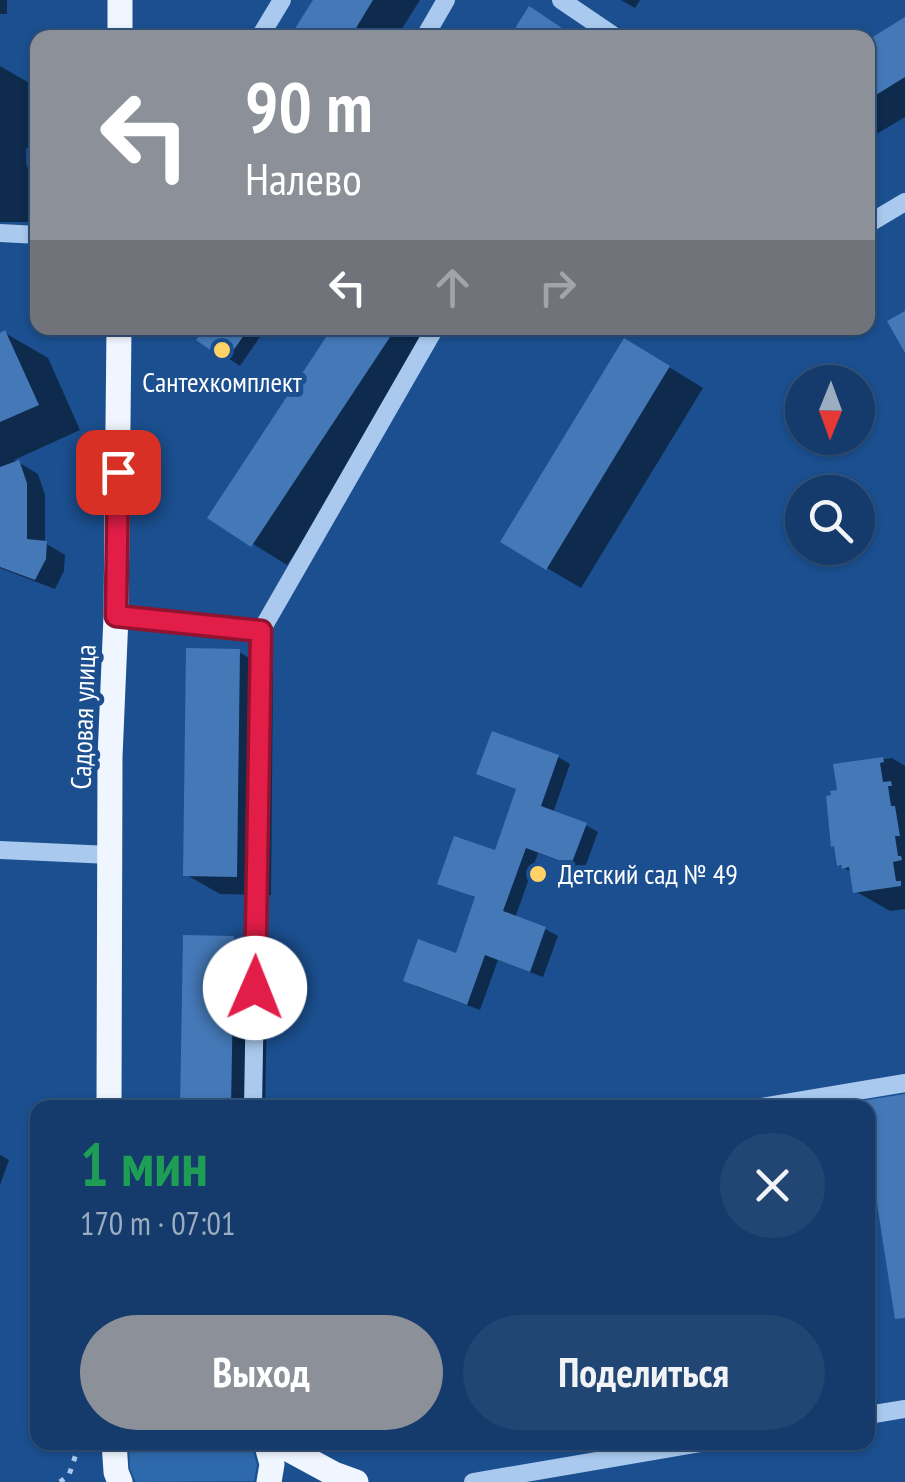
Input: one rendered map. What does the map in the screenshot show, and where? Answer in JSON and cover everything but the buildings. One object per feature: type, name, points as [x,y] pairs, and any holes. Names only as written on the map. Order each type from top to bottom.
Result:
[{"type":"main road","points":[[120,0],[120,30]]},
{"type":"main road","name":"Садовая улица","points":[[109,1100],[110,757],[116,616],[119,335]]},
{"type":"main road","points":[[114,1450],[116,1479]]},
{"type":"main road","points":[[268,1450],[272,1464],[269,1482]]},
{"type":"main road","points":[[289,1450],[356,1482]]},
{"type":"street","points":[[265,30],[282,0]]},
{"type":"street","points":[[429,30],[446,0]]},
{"type":"street","points":[[561,0],[604,30]]},
{"type":"street","points":[[875,220],[905,202]]},
{"type":"street","points":[[0,233],[30,235]]},
{"type":"street","points":[[253,1100],[261,631],[430,335]]},
{"type":"street","points":[[116,616],[261,631]]},
{"type":"street","points":[[0,850],[110,855]]},
{"type":"street","points":[[804,1100],[905,1083]]},
{"type":"street","points":[[875,1414],[905,1409]]},
{"type":"street","points":[[473,1482],[660,1450]]},
{"type":"path","points":[[60,1482],[69,1475],[77,1450]]},
{"type":"shaded area","points":[[129,1450],[253,1450],[257,1465],[254,1481],[136,1482],[130,1469]]},
{"type":"place","name":"Сантехкомплект","points":[[222,350]]},
{"type":"place","name":"Детский сад № 49","points":[[538,874]]},
{"type":"route","points":[[118,472],[116,616],[261,631],[255,988]]}]
